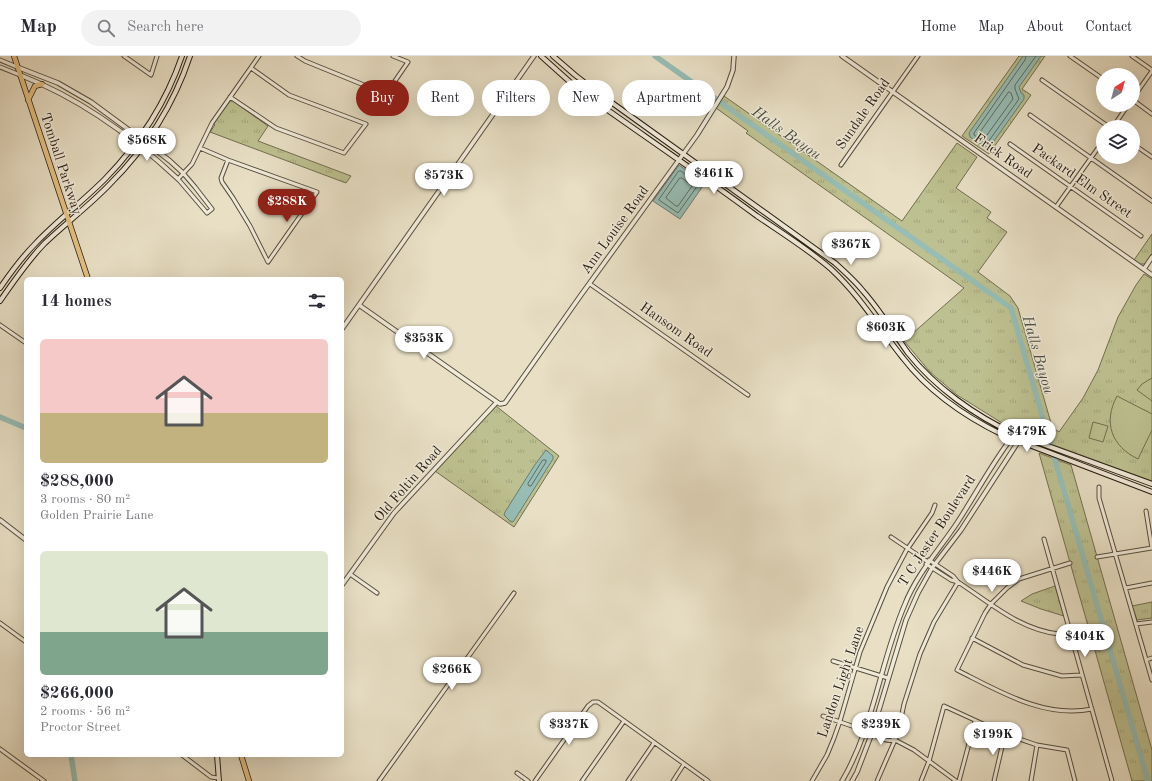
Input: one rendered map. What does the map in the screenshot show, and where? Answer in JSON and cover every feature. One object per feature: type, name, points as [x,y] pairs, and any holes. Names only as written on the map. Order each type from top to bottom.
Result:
[{"type":"main road","name":"Tomball Parkway","points":[[14,56],[68,223],[87,277]]},
{"type":"main road","points":[[0,288],[35,243],[106,178],[140,137],[161,104],[177,71],[182,56]]},
{"type":"main road","points":[[0,300],[24,268],[45,244],[112,183],[146,142],[162,117],[184,74],[190,56]]},
{"type":"main road","points":[[541,56],[592,99],[830,268],[857,296],[903,358],[929,386],[967,416],[985,426],[1042,451],[1152,492]]},
{"type":"main road","points":[[553,56],[597,92],[835,263],[863,291],[909,353],[934,380],[971,409],[1015,434],[1152,484]]},
{"type":"main road","points":[[177,71],[184,74]]},
{"type":"main road","points":[[28,100],[35,86],[42,84]]},
{"type":"main road","points":[[106,178],[112,183]]},
{"type":"main road","points":[[780,232],[785,226]]},
{"type":"main road","points":[[18,263],[24,268]]},
{"type":"main road","points":[[830,268],[835,263]]},
{"type":"main road","points":[[1104,474],[1106,468]]},
{"type":"main road","points":[[217,757],[218,779]]},
{"type":"main road","points":[[242,757],[249,781]]},
{"type":"street","points":[[124,56],[151,75],[157,56]]},
{"type":"street","points":[[178,179],[192,164],[208,130],[259,56]]},
{"type":"street","points":[[297,56],[305,61],[386,94],[408,62],[393,56]]},
{"type":"street","points":[[344,326],[534,56]]},
{"type":"street","name":"Ann Louise Road","points":[[497,402],[500,404],[505,402],[697,135],[724,93],[732,74],[734,56]]},
{"type":"street","name":"Frick Road","points":[[842,56],[1152,275]]},
{"type":"street","name":"Sundale Road","points":[[841,165],[918,56]]},
{"type":"street","points":[[1070,56],[1096,74]]},
{"type":"street","points":[[1132,56],[1152,70],[1140,88]]},
{"type":"street","points":[[0,60],[58,83],[91,102],[140,137],[170,161],[183,173],[212,209],[207,213],[178,179],[141,147],[87,108],[42,84],[0,67]]},
{"type":"street","points":[[230,97],[276,128],[344,153],[366,124],[289,95],[251,68]]},
{"type":"street","points":[[1042,80],[1099,120]]},
{"type":"street","points":[[87,108],[91,102]]},
{"type":"street","points":[[1140,105],[1152,114]]},
{"type":"street","points":[[1030,115],[1152,201]]},
{"type":"street","name":"Packard Elm Street","points":[[1010,144],[1141,236]]},
{"type":"street","points":[[200,148],[228,160],[317,192],[268,262],[250,226],[222,182],[221,176],[228,160]]},
{"type":"street","points":[[1140,149],[1152,157]]},
{"type":"street","points":[[1056,207],[1096,151]]},
{"type":"street","points":[[1144,269],[1152,257]]},
{"type":"street","name":"Hansom Road","points":[[590,284],[748,395]]},
{"type":"street","points":[[359,305],[497,402]]},
{"type":"street","points":[[0,325],[24,342]]},
{"type":"street","name":"Old Foltin Road","points":[[344,582],[394,513],[497,402]]},
{"type":"street","name":"T C Jester Boulevard","points":[[842,781],[851,766],[866,730],[881,676],[905,603],[928,562],[954,526],[1015,434]]},
{"type":"street","name":"T C Jester Boulevard","points":[[852,781],[872,733],[906,620],[918,593],[932,568],[961,530],[1022,436]]},
{"type":"street","points":[[1099,487],[1099,498],[1152,680]]},
{"type":"street","name":"Landon Light Lane","points":[[812,781],[827,755],[840,721],[860,652],[886,587],[908,549],[932,513],[935,505]]},
{"type":"street","points":[[1096,557],[1152,548],[1146,511]]},
{"type":"street","points":[[0,520],[24,538]]},
{"type":"street","points":[[891,537],[928,562],[935,564],[953,576],[958,582],[1012,619],[1034,628],[1060,634],[1071,631]]},
{"type":"street","points":[[1044,539],[1112,781]]},
{"type":"street","points":[[928,562],[932,568],[951,580],[958,582]]},
{"type":"street","points":[[1070,563],[1019,579],[1007,588],[991,604],[980,622],[957,670],[1012,697],[1035,705],[1055,710],[1080,711],[1092,709]]},
{"type":"street","points":[[350,574],[377,593]]},
{"type":"street","points":[[877,781],[895,740],[904,704],[920,654],[934,622],[958,582]]},
{"type":"street","points":[[1126,588],[1152,583]]},
{"type":"street","points":[[379,781],[514,593]]},
{"type":"street","points":[[1136,624],[1152,622]]},
{"type":"street","points":[[0,623],[24,641]]},
{"type":"street","points":[[972,638],[1024,665],[1062,676],[1081,675]]},
{"type":"street","points":[[1146,660],[1152,658]]},
{"type":"street","points":[[833,661],[888,678]]},
{"type":"street","points":[[535,781],[588,706],[593,702],[598,702],[708,781]]},
{"type":"street","points":[[921,781],[929,761],[944,706],[1006,734],[1037,745],[1067,750],[1075,781]]},
{"type":"street","points":[[823,716],[872,733],[878,732],[892,737],[914,750],[958,781],[975,721]]},
{"type":"street","points":[[582,781],[624,721]]},
{"type":"street","points":[[994,781],[1006,734]]},
{"type":"street","points":[[628,781],[654,743]]},
{"type":"street","points":[[1031,781],[1037,745]]},
{"type":"street","points":[[0,749],[44,781]]},
{"type":"street","points":[[185,757],[211,777],[218,779]]},
{"type":"street","points":[[673,781],[684,764]]},
{"type":"street","points":[[517,773],[528,781]]},
{"type":"green space","points":[[1019,56],[1045,56],[1022,89],[1031,95],[989,154],[962,136]]},
{"type":"green space","points":[[724,96],[902,221],[957,143],[977,157],[956,188],[991,212],[987,218],[1007,232],[978,272],[1010,296],[1018,308],[1053,430],[1059,432],[1083,398],[1098,370],[1118,317],[1136,285],[1144,274],[1152,279],[1152,481],[1029,436],[1029,433],[1017,429],[1015,431],[957,395],[930,372],[904,341],[964,288],[746,133],[748,131],[716,108]]},
{"type":"green space","points":[[230,101],[233,101],[268,126],[258,141],[351,176],[346,183],[210,132],[215,125],[213,124]]},
{"type":"green space","points":[[1152,234],[1152,254],[1145,264],[1140,264],[1134,260]]},
{"type":"green space","points":[[1152,378],[1152,401],[1137,390],[1142,384]]},
{"type":"green space","points":[[1117,396],[1152,414],[1152,430],[1138,459],[1121,447],[1112,432],[1110,424],[1111,415]]},
{"type":"green space","points":[[496,406],[559,456],[514,527],[435,471]]},
{"type":"green space","points":[[1093,422],[1108,426],[1103,442],[1089,438]]},
{"type":"green space","points":[[1039,453],[1071,465],[1152,750],[1152,781],[1132,781]]},
{"type":"green space","points":[[1055,586],[1064,616],[1021,601],[1032,594]]},
{"type":"green space","points":[[1152,602],[1152,618],[1137,620],[1132,606]]},
{"type":"water","points":[[1023,56],[1041,56],[1019,87],[1021,93],[1024,95],[1024,99],[989,148],[987,148],[970,137],[969,133]]},
{"type":"water","points":[[679,165],[705,183],[680,219],[653,201]]},
{"type":"water","points":[[546,450],[553,456],[553,459],[513,522],[510,521],[504,515],[505,512]]},
{"type":"waterway","name":"Halls Bayou","points":[[655,56],[1011,308],[1148,781]]},
{"type":"waterway","points":[[0,417],[24,427]]},
{"type":"waterway","points":[[71,757],[75,781]]}]
